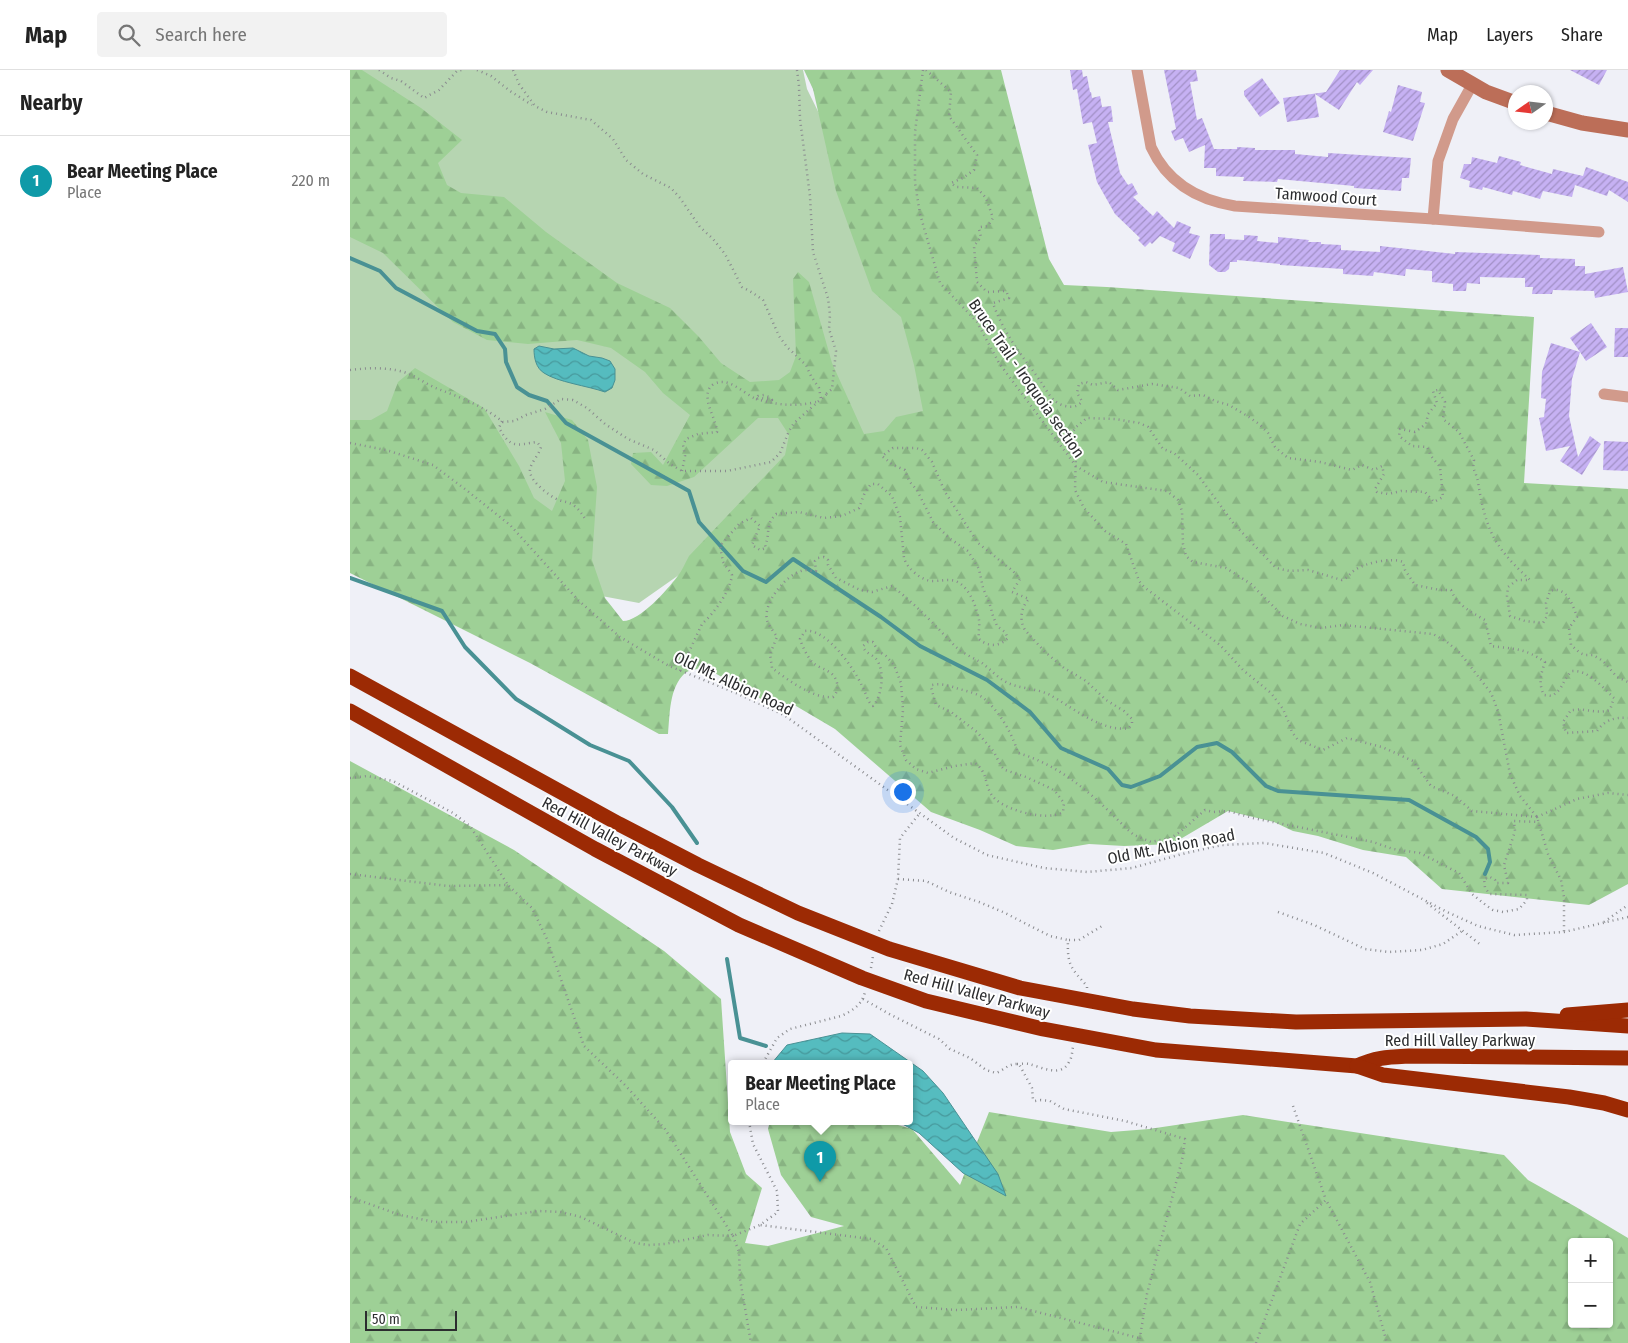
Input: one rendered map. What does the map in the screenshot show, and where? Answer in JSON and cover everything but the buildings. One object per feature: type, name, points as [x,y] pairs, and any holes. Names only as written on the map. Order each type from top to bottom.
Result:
[{"type":"highway","name":"Red Hill Valley Parkway","points":[[350,676],[619,824],[698,865],[798,913],[889,950],[1011,986],[1090,1002],[1190,1016],[1296,1022],[1526,1019],[1628,1026]]},
{"type":"highway","name":"Red Hill Valley Parkway","points":[[350,711],[595,849],[739,925],[862,978],[926,1001],[1043,1029],[1147,1049],[1195,1054],[1357,1066],[1375,1059],[1400,1056],[1628,1058]]},
{"type":"highway","points":[[1526,1019],[1628,1010]]},
{"type":"highway","points":[[1357,1066],[1382,1074],[1569,1097],[1604,1103],[1628,1110]]},
{"type":"street","name":"Tamwood Court","points":[[1137,70],[1151,147],[1155,155],[1161,165],[1176,180],[1203,199],[1235,206],[1599,232]]},
{"type":"street","points":[[1448,70],[1472,85],[1508,100]]},
{"type":"street","points":[[1433,219],[1438,161],[1453,119],[1472,85]]},
{"type":"street","points":[[1553,114],[1582,123],[1628,127]]},
{"type":"street","points":[[1604,394],[1628,396]]},
{"type":"path","points":[[379,70],[391,78],[401,81],[424,98],[439,90],[457,71],[462,70]]},
{"type":"path","points":[[477,70],[491,76],[510,92],[547,112],[591,120],[613,140],[626,160],[643,174],[671,188],[700,227],[725,254],[742,287],[763,300],[779,336],[787,347],[806,365],[819,388],[821,399]]},
{"type":"path","points":[[513,70],[519,84],[535,106]]},
{"type":"path","points":[[682,471],[686,439],[698,434],[717,432],[708,404],[707,393],[710,386],[720,381],[728,383],[756,399],[778,405],[797,405],[818,401],[832,388],[836,351],[829,329],[828,298],[813,252],[810,196],[800,119],[797,70]]},
{"type":"path","points":[[925,70],[951,92],[949,116],[977,156],[974,170],[963,178],[951,183],[956,187],[977,188],[986,198],[994,218],[988,226],[979,228],[981,237],[974,246],[977,282],[987,292],[1005,291],[1008,293],[1008,298],[993,303],[998,317],[1015,346],[1054,401],[1066,406],[1080,404],[1082,401],[1077,394],[1079,384],[1086,382],[1093,384],[1109,382],[1118,390],[1152,384],[1179,388],[1190,396],[1203,395],[1229,405],[1249,417],[1268,433],[1275,447],[1288,458],[1320,462],[1352,470],[1362,465],[1374,470],[1382,466],[1384,474],[1375,489],[1377,492],[1388,494],[1400,491],[1425,492],[1434,502],[1443,498],[1440,467],[1431,456],[1427,447],[1412,446],[1399,436],[1399,433],[1400,429],[1415,432],[1426,424],[1428,414],[1437,403],[1433,391],[1438,390],[1445,402],[1443,419],[1459,432],[1474,460],[1472,468],[1477,478],[1480,500],[1494,538],[1510,559],[1530,580],[1517,580],[1508,587],[1506,596],[1510,616],[1525,621],[1543,623],[1547,616],[1546,603],[1550,591],[1555,589],[1563,592],[1571,602],[1577,617],[1569,628],[1571,645],[1580,653],[1593,655],[1603,661],[1617,677],[1628,682]]},
{"type":"path","name":"Bruce Trail - Iroquoia section","points":[[925,70],[915,132],[915,183],[920,214],[940,283],[977,322],[999,363],[1076,466],[1075,490],[1084,508],[1105,532],[1126,544],[1139,582],[1220,645],[1243,670],[1271,693],[1283,709],[1292,732],[1298,740],[1323,750],[1347,738],[1382,747],[1413,761],[1431,786],[1455,796],[1472,811],[1537,817]]},
{"type":"path","points":[[350,370],[381,368],[406,372],[438,389],[451,392],[503,422],[514,421],[545,409],[561,399],[573,400],[588,408],[605,424],[628,439],[654,450],[670,464],[682,471],[727,471],[771,462],[780,454],[794,423],[828,393]]},
{"type":"path","points":[[764,395],[772,400],[761,398],[756,399],[758,396],[764,395]]},
{"type":"path","points":[[1564,932],[1564,897],[1561,880],[1548,854],[1537,817],[1520,796],[1510,774],[1498,711],[1491,692],[1460,653],[1434,634],[1343,625],[1321,628],[1300,624],[1283,616],[1251,584],[1226,568],[1192,562],[1186,556],[1183,544],[1182,511],[1178,500],[1167,491],[1104,483],[1076,466],[1076,450],[1068,437],[1087,418],[1115,419],[1139,423],[1148,427],[1163,449],[1174,453],[1198,475],[1234,524],[1276,568],[1290,571],[1308,570],[1342,580],[1349,577],[1355,570],[1366,565],[1397,560],[1403,562],[1405,570],[1415,585],[1451,590],[1455,600],[1484,620],[1491,646],[1522,649],[1545,662],[1540,679],[1540,688],[1544,695],[1552,696],[1562,689],[1565,678],[1572,671],[1580,671],[1598,682],[1614,698],[1610,710],[1605,712],[1571,710],[1563,722],[1566,733],[1597,731],[1603,722],[1615,718],[1628,718]]},
{"type":"path","points":[[502,421],[499,428],[505,438],[511,443],[520,446],[537,442],[541,447],[538,456],[529,470],[532,478],[550,496],[571,503],[579,509],[586,520]]},
{"type":"path","name":"Old Mt. Albion Road","points":[[350,443],[386,450],[433,465],[510,525],[578,600],[620,637],[669,666],[784,715],[954,838],[987,855],[1044,868],[1087,872],[1132,868],[1222,845],[1264,843],[1324,853],[1372,873],[1478,926],[1514,935],[1564,932],[1628,917]]},
{"type":"path","points":[[680,670],[692,649],[702,624],[723,597],[732,580],[732,575],[723,562],[720,546],[739,524],[751,518],[760,526],[752,545],[760,550],[764,549],[767,542],[767,527],[776,514],[799,512],[824,518],[849,514],[859,508],[864,492],[874,483],[878,484],[892,496],[898,509],[906,564],[916,574],[928,580],[947,579],[957,582],[966,588],[980,622],[978,629],[979,639],[987,645],[998,645],[1006,640],[1008,638],[1007,635],[995,621],[982,588],[979,569],[968,551],[949,538],[933,522],[917,490],[909,481],[905,470],[893,465],[882,456],[893,448],[916,448],[922,450],[932,462],[945,492],[978,543],[1018,576],[1020,580],[1012,592],[1028,599],[1021,615],[1024,630],[1044,652],[1064,668],[1086,681],[1106,700],[1124,711],[1132,719],[1132,724],[1130,728],[1126,729],[1101,725],[1047,693],[1029,690],[1006,682],[958,649],[906,597],[892,586],[872,592],[860,590],[836,578],[828,565],[828,560],[824,557],[818,558],[815,562],[816,571],[803,570],[790,576],[773,595],[768,607],[767,621],[776,637],[770,654],[772,668],[813,694],[826,698],[833,697],[838,685],[836,678],[812,662],[801,645],[800,639],[805,631],[815,632],[839,650],[852,667],[864,690],[868,703],[873,706],[878,699],[882,675],[876,659],[864,651],[863,646],[868,642],[873,642],[878,651],[891,661],[897,670],[901,683],[904,710],[900,745],[906,760],[916,769],[928,773],[975,763],[986,776],[992,795],[1004,806],[1040,815],[1054,816],[1063,812],[1064,803],[1055,791],[1026,777],[1005,770],[994,752],[977,732],[951,712],[936,705],[932,685],[953,686],[980,696],[988,703],[1004,722],[1018,753],[1028,756],[1067,776],[1086,790],[1134,835],[1151,842],[1171,838],[1204,810],[1213,812],[1228,811],[1378,844],[1393,849],[1420,853],[1459,873],[1472,894],[1493,910],[1503,912],[1519,909],[1527,900],[1527,895],[1508,894],[1502,896],[1490,894],[1485,888],[1484,880],[1490,877],[1496,883],[1508,883],[1504,865],[1514,831],[1514,821],[1539,822]]},
{"type":"path","points":[[350,778],[367,776],[393,781],[453,812],[470,826],[508,884],[532,908],[547,939],[584,1046],[625,1085],[665,1129],[733,1236],[739,1252],[740,1279],[751,1343]]},
{"type":"path","points":[[1537,817],[1577,799],[1608,793],[1628,795]]},
{"type":"path","points":[[350,874],[448,886],[508,884]]},
{"type":"path","points":[[898,880],[926,880],[948,892],[1003,912],[1050,936],[1068,940]]},
{"type":"path","points":[[1422,899],[1481,945]]},
{"type":"path","points":[[1601,924],[1628,905]]},
{"type":"path","points":[[1278,912],[1314,925],[1366,950],[1389,952],[1422,950],[1443,944],[1462,931]]},
{"type":"path","points":[[863,999],[939,1038],[950,1049],[970,1058],[991,1072],[996,1073],[1013,1064],[1019,1064],[1032,1088],[1034,1100],[1036,1101],[1050,1101],[1064,1109],[1125,1121],[1185,1139],[1183,1156],[1147,1294],[1139,1343]]},
{"type":"path","points":[[1293,1106],[1326,1200],[1370,1282],[1387,1343]]},
{"type":"path","points":[[350,1198],[400,1215],[435,1222],[466,1222],[538,1211],[561,1212],[581,1217],[635,1243],[648,1245],[666,1244],[708,1234],[733,1236],[760,1225],[778,1212],[777,1190],[753,1144],[750,1125]]},
{"type":"path","points":[[1256,1343],[1300,1224],[1326,1200]]},
{"type":"path","points":[[760,1225],[871,1239],[886,1248],[916,1308],[957,1310],[1018,1307],[1140,1338]]},
{"type":"green space","points":[[350,70],[803,70],[807,89],[912,302],[942,424],[783,502],[639,603],[591,594],[350,435]]},
{"type":"green space","points":[[350,70],[362,70],[421,108],[462,140],[438,163],[447,185],[461,193],[504,197],[546,232],[617,283],[670,308],[699,337],[721,363],[750,382],[779,380],[790,372],[796,356],[793,279],[798,272],[809,282],[832,363],[864,434],[884,431],[896,417],[923,411],[914,365],[901,317],[872,291],[836,191],[813,89],[804,70],[1001,70],[1049,259],[1064,285],[1534,317],[1524,483],[1628,489],[1628,884],[1589,905],[1442,889],[1406,857],[1363,850],[1318,836],[1293,831],[1274,822],[1228,811],[1172,844],[1124,846],[1089,844],[1053,850],[1016,846],[931,812],[835,729],[796,706],[761,699],[704,667],[685,673],[680,679],[671,702],[668,734],[659,734],[530,663],[350,573],[350,420],[371,420],[387,411],[398,382],[415,368],[484,408],[519,466],[534,498],[552,511],[565,481],[561,443],[545,412],[572,420],[588,440],[597,487],[592,560],[605,598],[623,621],[630,620],[645,611],[667,589],[679,575],[689,556],[785,455],[789,435],[778,418],[758,418],[694,477],[667,486],[651,485],[631,464],[633,453],[651,452],[663,465],[690,415],[663,393],[645,372],[611,348],[577,340],[528,344],[487,340],[453,322],[383,253],[350,237]]},
{"type":"green space","points":[[350,761],[514,850],[664,951],[721,999],[728,1125],[746,1174],[762,1188],[745,1243],[768,1246],[844,1226],[811,1217],[781,1175],[768,1129],[769,1125],[898,1125],[912,1129],[960,1185],[989,1112],[1111,1132],[1149,1129],[1243,1115],[1504,1155],[1528,1180],[1628,1238],[1628,1343],[350,1343]]},
{"type":"water","points":[[539,346],[554,349],[573,348],[589,356],[610,361],[615,369],[615,380],[612,388],[605,392],[544,373],[537,366],[535,359],[534,349]]},
{"type":"water","points":[[842,1033],[870,1034],[907,1060],[774,1060],[787,1045]]},
{"type":"water","points":[[913,1064],[923,1071],[943,1093],[998,1174],[1006,1196],[963,1173],[919,1133],[904,1125],[913,1125]]},
{"type":"waterway","points":[[350,258],[380,271],[396,288],[477,331],[495,334],[505,349],[506,362],[517,387],[529,395],[547,401],[566,423],[689,491],[699,522],[743,571],[766,582],[793,559],[881,617],[920,646],[987,680],[1030,712],[1061,748],[1108,769],[1122,785],[1131,787],[1160,776],[1197,747],[1217,743],[1232,752],[1266,786],[1278,791],[1409,800],[1476,837],[1488,849],[1490,862],[1485,874]]},
{"type":"waterway","points":[[350,578],[442,611],[465,647],[516,699],[590,745],[629,761],[672,807],[697,843]]},
{"type":"waterway","points":[[727,959],[740,1038],[766,1046]]},
{"type":"place","name":"Bear Meeting Place","points":[[820,1182]]}]
